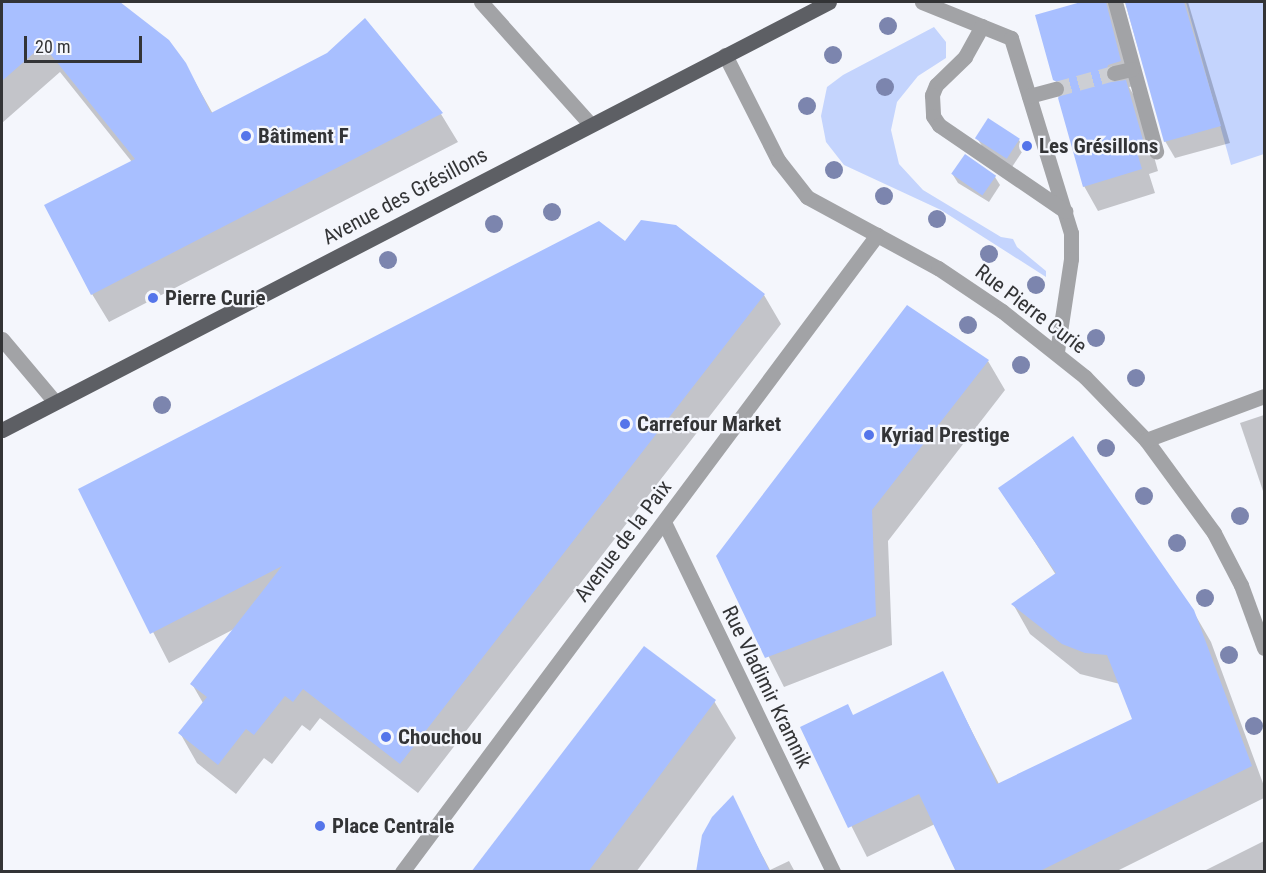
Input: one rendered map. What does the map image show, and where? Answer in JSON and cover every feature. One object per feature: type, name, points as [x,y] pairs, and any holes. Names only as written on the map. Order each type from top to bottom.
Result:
[{"type":"main road","name":"Avenue des Grésillons","points":[[2,430],[829,2]]},
{"type":"street","points":[[481,2],[590,124]]},
{"type":"street","points":[[922,2],[1011,38],[1065,211],[1072,245],[1057,352]]},
{"type":"street","points":[[1115,2],[1156,151]]},
{"type":"street","points":[[982,26],[965,57],[936,85],[932,95],[933,116],[939,125],[1065,211]]},
{"type":"street","name":"Rue Pierre Curie","points":[[725,55],[795,186],[825,208],[938,268],[1057,352],[1146,440],[1214,533],[1241,585],[1264,648]]},
{"type":"street","points":[[1114,73],[1132,69]]},
{"type":"street","points":[[1029,96],[1056,89]]},
{"type":"street","name":"Avenue de la Paix","points":[[402,872],[877,235]]},
{"type":"street","points":[[2,339],[55,402]]},
{"type":"street","points":[[1146,440],[1264,396]]},
{"type":"street","name":"Rue Vladimir Kramnik","points":[[664,522],[833,872]]},
{"type":"shaded area","points":[[1186,2],[1264,2],[1264,154],[1231,165]]},
{"type":"shaded area","points":[[934,27],[946,42],[946,58],[918,76],[897,102],[891,130],[899,164],[923,190],[1001,237],[1013,239],[1017,247],[1046,271],[1046,277],[941,210],[844,165],[826,142],[821,116],[827,87],[843,75]]},
{"type":"building","name":"Bâtiment F","points":[[2,2],[120,2],[169,40],[186,63],[211,113],[327,53],[365,18],[443,113],[91,295],[44,205],[135,159],[43,45],[2,81]]},
{"type":"building","points":[[1081,2],[1106,2],[1121,61],[1108,65],[1105,76],[1112,82],[1126,80],[1145,147],[1136,149],[1142,169],[1083,187],[1058,98],[1065,86],[1053,80],[1035,15]]},
{"type":"building","points":[[1125,2],[1184,2],[1221,126],[1164,142]]},
{"type":"building","points":[[988,118],[1020,139],[1007,159],[975,138]]},
{"type":"building","points":[[965,154],[996,176],[982,195],[951,174]]},
{"type":"building","points":[[641,220],[676,225],[765,294],[400,764],[303,689],[293,702],[285,696],[254,735],[246,729],[218,765],[178,733],[207,697],[190,684],[282,566],[150,634],[78,489],[599,221],[625,241]]},
{"type":"building","name":"Kyriad Prestige","points":[[907,305],[989,360],[872,510],[876,616],[765,658],[716,556]]},
{"type":"building","points":[[1073,436],[1194,610],[1252,766],[1038,872],[956,872],[919,794],[848,828],[800,727],[848,704],[853,715],[943,671],[997,784],[1132,719],[1107,655],[1085,653],[1062,644],[1011,604],[1056,573],[998,488]]},
{"type":"building","points":[[644,646],[716,700],[588,872],[471,872]]},
{"type":"building","points":[[733,795],[770,872],[696,872],[702,835],[712,817]]},
{"type":"tunnel","points":[[1056,89],[1114,73]]},
{"type":"place","name":"Bâtiment F","points":[[246,136]]},
{"type":"place","name":"Les Grésillons","points":[[1027,146]]},
{"type":"place","name":"Pierre Curie","points":[[153,298]]},
{"type":"place","name":"Carrefour Market","points":[[625,424]]},
{"type":"place","name":"Kyriad Prestige","points":[[869,435]]},
{"type":"place","name":"Chouchou","points":[[386,737]]},
{"type":"place","name":"Place Centrale","points":[[320,826]]}]
